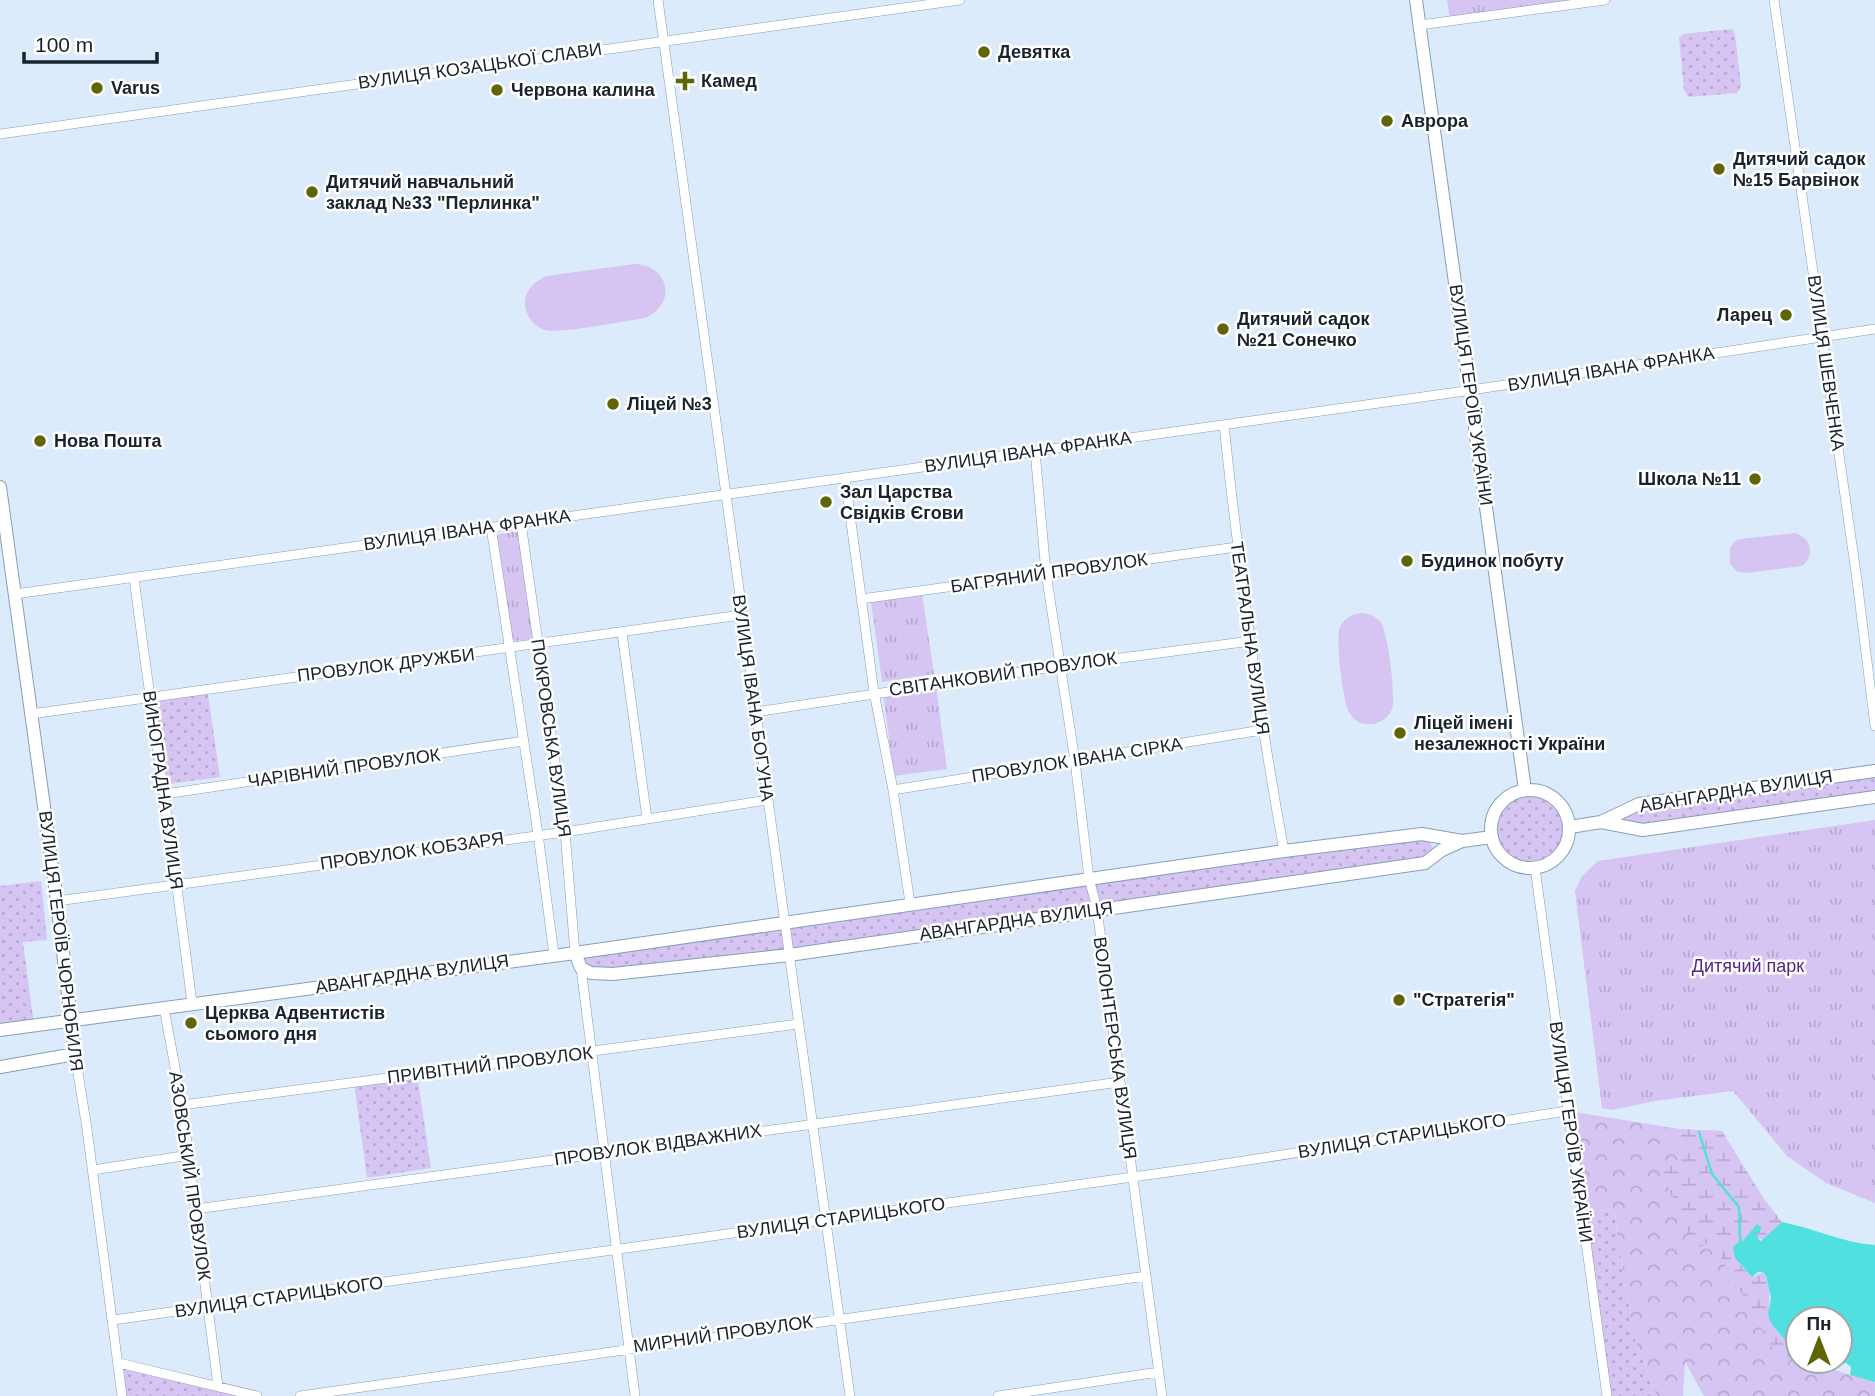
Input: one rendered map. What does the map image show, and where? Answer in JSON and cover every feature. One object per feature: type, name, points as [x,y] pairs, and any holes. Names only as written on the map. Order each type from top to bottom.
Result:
[{"type":"street","name":"ВУЛИЦЯ ІВАНА БОГУНА","points":[[658,0],[850,1396]]},
{"type":"street","name":"ВУЛИЦЯ КОЗАЦЬКОЇ СЛАВИ","points":[[0,134],[960,0]]},
{"type":"street","name":"ВУЛИЦЯ ГЕРОЇВ УКРАЇНИ","points":[[1416,0],[1525,790]]},
{"type":"street","points":[[1420,24],[1605,0]]},
{"type":"street","name":"ВУЛИЦЯ ШЕВЧЕНКА","points":[[1774,0],[1875,726]]},
{"type":"street","name":"ВУЛИЦЯ ІВАНА ФРАНКА","points":[[15,594],[1471,390],[1875,329]]},
{"type":"street","name":"ТЕАТРАЛЬНА ВУЛИЦЯ","points":[[1224,425],[1237,547],[1262,730],[1284,850]]},
{"type":"street","name":"ВОЛОНТЕРСЬКА ВУЛИЦЯ","points":[[1035,451],[1046,573],[1075,761],[1089,878],[1097,909],[1162,1396]]},
{"type":"street","points":[[845,478],[874,692],[893,790],[910,903]]},
{"type":"street","name":"ВУЛИЦЯ ГЕРОЇВ ЧОРНОБИЛЯ","points":[[0,487],[122,1396]]},
{"type":"street","name":"ПОКРОВСЬКА ВУЛИЦЯ","points":[[521,523],[565,832],[575,953]]},
{"type":"street","name":"ПОКРОВСЬКА ВУЛИЦЯ","points":[[491,527],[554,955]]},
{"type":"street","name":"БАГРЯНИЙ ПРОВУЛОК","points":[[861,599],[1237,547]]},
{"type":"street","name":"ВИНОГРАДНА ВУЛИЦЯ","points":[[134,577],[192,1004]]},
{"type":"street","name":"ПРОВУЛОК ДРУЖБИ","points":[[31,714],[741,615]]},
{"type":"street","points":[[622,633],[647,819]]},
{"type":"street","name":"СВІТАНКОВИЙ ПРОВУЛОК","points":[[755,712],[874,692],[1251,641]]},
{"type":"street","name":"ПРОВУЛОК ІВАНА СІРКА","points":[[893,790],[1262,730]]},
{"type":"street","name":"ЧАРІВНИЙ ПРОВУЛОК","points":[[165,794],[523,741]]},
{"type":"street","name":"АВАНГАРДНА ВУЛИЦЯ","points":[[1570,827],[1601,822],[1639,804],[1875,771]]},
{"type":"street","points":[[1525,790],[1535,790],[1552,796],[1564,809],[1570,827],[1566,846],[1561,854],[1535,868],[1516,866],[1507,861],[1495,846],[1491,828],[1496,810],[1508,796],[1525,790]]},
{"type":"street","name":"АВАНГАРДНА ВУЛИЦЯ","points":[[1601,822],[1643,830],[1875,797]]},
{"type":"street","name":"ПРОВУЛОК КОБЗАРЯ","points":[[57,901],[565,832],[767,800]]},
{"type":"street","name":"АВАНГАРДНА ВУЛИЦЯ","points":[[0,1030],[575,953],[1284,850],[1422,834],[1462,841],[1492,837]]},
{"type":"street","name":"АВАНГАРДНА ВУЛИЦЯ","points":[[581,968],[591,973],[634,974],[789,955],[1425,863],[1462,841]]},
{"type":"street","name":"ВУЛИЦЯ ГЕРОЇВ УКРАЇНИ","points":[[1535,868],[1607,1396]]},
{"type":"street","points":[[575,953],[581,968],[635,1396]]},
{"type":"street","name":"АЗОВСЬКИЙ ПРОВУЛОК","points":[[164,1008],[182,1105],[218,1386]]},
{"type":"street","name":"ПРИВІТНИЙ ПРОВУЛОК","points":[[182,1105],[798,1024]]},
{"type":"street","points":[[0,1067],[75,1054]]},
{"type":"street","name":"ПРОВУЛОК ВІДВАЖНИХ","points":[[196,1209],[1120,1082]]},
{"type":"street","name":"ВУЛИЦЯ СТАРИЦЬКОГО","points":[[113,1320],[1133,1177],[1567,1111]]},
{"type":"street","points":[[93,1170],[189,1155]]},
{"type":"street","name":"МИРНИЙ ПРОВУЛОК","points":[[300,1396],[1146,1276]]},
{"type":"street","points":[[119,1363],[257,1396]]},
{"type":"street","points":[[998,1396],[1159,1372]]},
{"type":"green space","points":[[1447,0],[1605,0],[1450,21]]},
{"type":"green space","points":[[1732,29],[1735,34],[1741,86],[1737,93],[1688,97],[1684,90],[1679,38],[1683,34]]},
{"type":"green space","points":[[635,264],[656,271],[665,286],[662,304],[645,318],[553,331],[536,325],[527,314],[525,300],[530,288],[546,276]]},
{"type":"green space","points":[[522,531],[539,638],[517,641],[512,639],[497,539],[499,534]]},
{"type":"green space","points":[[1795,533],[1801,535],[1810,547],[1809,557],[1802,566],[1746,573],[1736,571],[1730,564],[1730,548],[1735,541]]},
{"type":"green space","points":[[922,594],[934,674],[882,682],[871,601]]},
{"type":"green space","points":[[1362,613],[1373,616],[1381,623],[1391,665],[1392,709],[1384,720],[1374,724],[1361,723],[1351,715],[1344,696],[1340,670],[1340,627],[1350,617]]},
{"type":"green space","points":[[936,687],[947,769],[894,776],[883,693]]},
{"type":"green space","points":[[207,688],[220,777],[169,784],[166,781],[154,696]]},
{"type":"green space","points":[[1875,771],[1875,797],[1643,830],[1601,822],[1639,804]]},
{"type":"green space","points":[[1530,794],[1549,800],[1559,810],[1565,829],[1559,848],[1549,858],[1530,864],[1511,858],[1501,848],[1495,829],[1501,810],[1511,800]]},
{"type":"green space","name":"Дитячий парк","points":[[1875,820],[1875,1203],[1826,1183],[1787,1156],[1733,1091],[1655,1101],[1612,1110],[1602,1108],[1575,891],[1582,876],[1598,861]]},
{"type":"green space","points":[[1422,834],[1433,847],[1425,863],[789,955],[591,973],[575,953]]},
{"type":"green space","points":[[41,881],[47,940],[23,942],[34,1025],[0,1029],[0,886]]},
{"type":"green space","points":[[417,1074],[431,1168],[367,1178],[354,1083]]},
{"type":"green space","points":[[1567,1111],[1680,1129],[1696,1250],[1711,1241],[1776,1353],[1784,1355],[1784,1375],[1851,1375],[1875,1382],[1875,1396],[1704,1396],[1685,1362],[1683,1396],[1657,1396],[1635,1340],[1615,1209],[1582,1213]]},
{"type":"green space","points":[[1680,1129],[1722,1131],[1764,1199],[1782,1222],[1765,1239],[1757,1239],[1757,1234],[1748,1236],[1739,1248],[1737,1257],[1752,1277],[1763,1272],[1768,1285],[1772,1324],[1784,1338],[1784,1356],[1776,1353],[1711,1241],[1696,1250],[1661,1172],[1683,1156]]},
{"type":"green space","points":[[1615,1209],[1635,1340],[1657,1396],[1607,1396],[1582,1213]]},
{"type":"green space","points":[[124,1366],[248,1396],[126,1396]]},
{"type":"shaded area","points":[[1782,1222],[1875,1245],[1875,1382],[1850,1375],[1854,1375],[1854,1305],[1784,1305],[1784,1339],[1772,1325],[1768,1314],[1771,1298],[1766,1276],[1763,1272],[1758,1272],[1752,1277],[1735,1258],[1733,1247],[1742,1242],[1757,1224],[1762,1228],[1757,1234],[1761,1241]]},
{"type":"waterway","points":[[1699,1132],[1712,1174],[1739,1207],[1740,1241]]},
{"type":"place","name":"Девятка","points":[[984,52]]},
{"type":"place","name":"Камед","points":[[685,81]]},
{"type":"place","name":"Varus","points":[[97,88]]},
{"type":"place","name":"Червона калина","points":[[497,90]]},
{"type":"place","name":"Аврора","points":[[1387,121]]},
{"type":"place","name":"Дитячий садок №15 Барвінок","points":[[1719,169]]},
{"type":"place","name":"Дитячий навчальний заклад №33 \"Перлинка\"","points":[[312,192]]},
{"type":"place","name":"Ларец","points":[[1786,315]]},
{"type":"place","name":"Дитячий садок №21 Сонечко","points":[[1223,329]]},
{"type":"place","name":"Ліцей №3","points":[[613,404]]},
{"type":"place","name":"Нова Пошта","points":[[40,441]]},
{"type":"place","name":"Школа №11","points":[[1755,479]]},
{"type":"place","name":"Зал Царства Свідків Єгови","points":[[826,502]]},
{"type":"place","name":"Будинок побуту","points":[[1407,561]]},
{"type":"place","name":"Ліцей імені незалежності України","points":[[1400,733]]},
{"type":"place","name":"\"Стратегія\"","points":[[1399,1000]]},
{"type":"place","name":"Церква Адвентистів сьомого дня","points":[[191,1023]]}]
